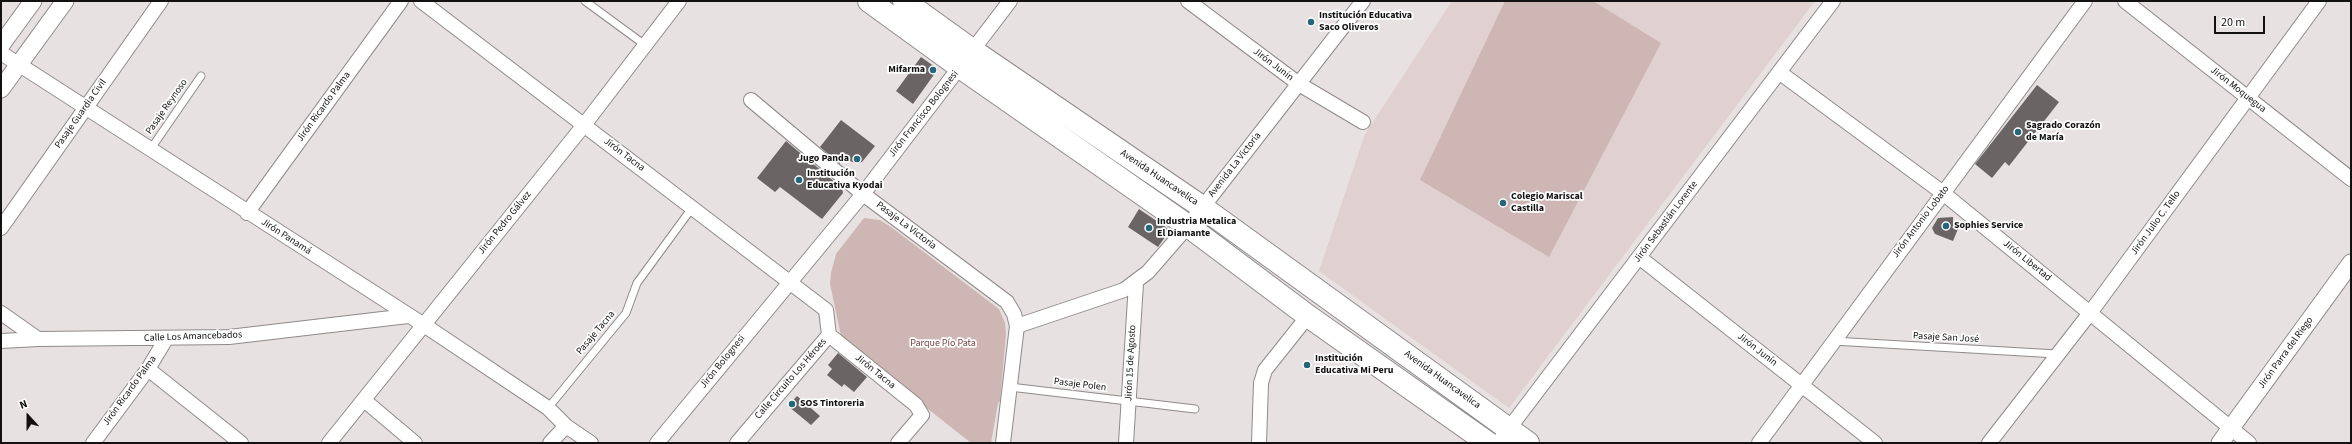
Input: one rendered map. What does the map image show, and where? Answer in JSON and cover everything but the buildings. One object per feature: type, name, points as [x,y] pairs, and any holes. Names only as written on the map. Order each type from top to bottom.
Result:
[{"type":"highway","name":"Avenida Huancavelica","points":[[869,1],[966,59],[1202,207],[1503,436],[1528,443]]},
{"type":"highway","name":"Avenida Huancavelica","points":[[904,1],[966,59],[1308,316],[1488,443]]},
{"type":"street","points":[[1,45],[33,1]]},
{"type":"street","points":[[1,89],[66,1]]},
{"type":"street","name":"Pasaje Guardia Civil","points":[[1,228],[160,1]]},
{"type":"street","name":"Jirón Ricardo Palma","points":[[248,213],[401,1]]},
{"type":"street","name":"Jirón Tacna","points":[[421,1],[826,310]]},
{"type":"street","name":"Jirón Pedro Gálvez","points":[[329,443],[584,125],[679,1]]},
{"type":"street","name":"Jirón Francisco Bolognesi","points":[[789,281],[863,194],[1010,1]]},
{"type":"street","name":"Jirón Junín","points":[[1188,1],[1299,84],[1363,122]]},
{"type":"street","name":"Avenida La Victoria","points":[[1017,326],[1124,290],[1136,283],[1188,226],[1364,1]]},
{"type":"street","name":"Jirón Sebastián Lorente","points":[[1503,436],[1833,1]]},
{"type":"street","name":"Jirón Antonio Lobato","points":[[1759,443],[2085,1]]},
{"type":"street","name":"Jirón Moquegua","points":[[2125,1],[2351,179]]},
{"type":"street","name":"Jirón Julio C. Tello","points":[[1989,443],[2090,313],[2319,1]]},
{"type":"street","name":"Jirón Panamá","points":[[1,53],[18,66],[424,325],[548,408],[566,426]]},
{"type":"street","name":"Jirón Libertad","points":[[1780,72],[1943,193],[2249,443]]},
{"type":"street","name":"Pasaje La Victoria","points":[[750,100],[863,194],[1007,302],[1014,314],[1017,326]]},
{"type":"street","name":"Jirón Junín","points":[[1639,257],[1875,443]]},
{"type":"street","name":"Jirón Parra del Riego","points":[[2220,443],[2351,263]]},
{"type":"street","name":"Jirón Bolognesi","points":[[657,443],[789,281]]},
{"type":"street","name":"Jirón 15 de Agosto","points":[[1126,443],[1136,283]]},
{"type":"street","name":"Calle Circuito Los Héroes","points":[[737,443],[829,335],[826,310]]},
{"type":"street","points":[[1,313],[38,339]]},
{"type":"street","name":"Calle Los Amancebados","points":[[1,341],[38,339],[229,338],[408,316]]},
{"type":"street","points":[[1259,443],[1261,383],[1265,370],[1308,316]]},
{"type":"street","points":[[1003,443],[1017,326]]},
{"type":"street","name":"Jirón Tacna","points":[[829,335],[916,405],[922,415],[898,443]]},
{"type":"street","name":"Jirón Ricardo Palma","points":[[93,443],[148,369],[166,339]]},
{"type":"street","points":[[148,369],[241,443]]},
{"type":"street","points":[[364,400],[416,443]]},
{"type":"street","points":[[550,443],[566,426],[591,443]]},
{"type":"lane","points":[[585,1],[645,45]]},
{"type":"lane","name":"Pasaje Reynoso","points":[[150,150],[201,76]]},
{"type":"lane","name":"Pasaje Tacna","points":[[548,408],[626,313],[637,283],[692,208]]},
{"type":"lane","name":"Pasaje San José","points":[[1833,341],[2057,354]]},
{"type":"lane","name":"Pasaje Polen","points":[[1010,387],[1195,408]]},
{"type":"shaded area","name":"Colegio Mariscal Castilla","points":[[1452,1],[1815,1],[1509,408],[1319,271],[1365,134]]},
{"type":"green space","points":[[1505,1],[1593,1],[1661,43],[1549,257],[1420,180]]},
{"type":"green space","name":"Parque Pío Pata","points":[[864,218],[880,220],[891,227],[999,309],[1005,323],[1006,334],[1000,401],[998,403],[991,443],[971,443],[842,341],[830,284],[831,273],[836,254]]},
{"type":"place","name":"Institución Educativa Saco Oliveros","points":[[1311,22]]},
{"type":"place","name":"Mifarma","points":[[933,70]]},
{"type":"place","name":"Sagrado Corazón de María","points":[[2018,132]]},
{"type":"place","name":"Jugo Panda","points":[[857,159]]},
{"type":"place","name":"Institución Educativa Kyodai","points":[[799,180]]},
{"type":"place","name":"Colegio Mariscal Castilla","points":[[1503,203]]},
{"type":"place","name":"Sophies Service","points":[[1946,226]]},
{"type":"place","name":"Industria Metalica El Diamante","points":[[1149,228]]},
{"type":"place","name":"Institución Educativa Mi Peru","points":[[1307,365]]},
{"type":"place","name":"SOS Tintoreria","points":[[792,404]]}]
